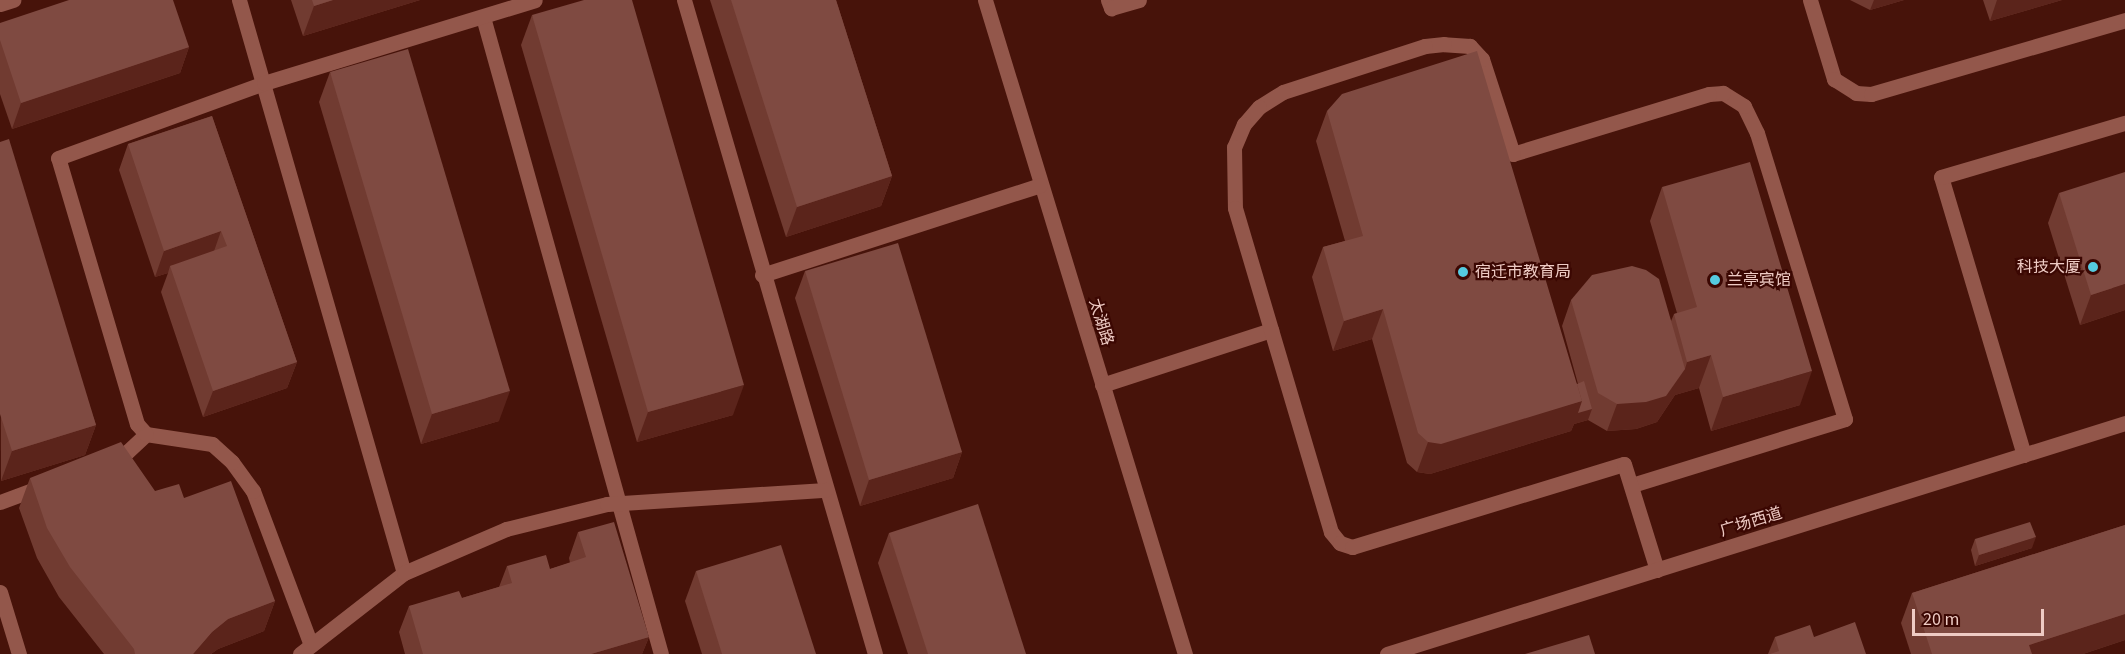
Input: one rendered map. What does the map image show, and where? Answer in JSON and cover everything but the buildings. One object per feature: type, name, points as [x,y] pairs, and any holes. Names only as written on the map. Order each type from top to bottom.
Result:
[{"type":"street","points":[[0,4],[13,0]]},
{"type":"street","points":[[239,0],[404,573]]},
{"type":"street","points":[[535,0],[264,82],[58,158],[137,424],[146,434],[212,444],[232,462],[253,491],[306,650],[404,573],[506,529],[620,504],[826,490]]},
{"type":"street","points":[[684,0],[762,275],[874,654]]},
{"type":"street","name":"太湖路","points":[[984,0],[1185,654]]},
{"type":"street","points":[[1108,0],[1111,8],[1139,0]]},
{"type":"street","points":[[1810,0],[1834,79],[1856,93],[1871,94],[2125,20]]},
{"type":"street","points":[[483,17],[661,654]]},
{"type":"street","points":[[1632,486],[1845,419],[1757,133],[1743,106],[1722,93],[1696,98],[1513,154],[1482,59],[1470,46],[1425,46],[1283,92],[1259,107],[1244,124],[1234,147],[1232,181],[1235,208],[1331,531],[1340,543],[1352,547],[1624,464],[1657,570]]},
{"type":"street","points":[[2024,455],[1941,177],[2125,123]]},
{"type":"street","points":[[762,275],[1040,185]]},
{"type":"street","points":[[1102,385],[1271,330]]},
{"type":"street","name":"广场西道","points":[[1388,654],[2125,423]]},
{"type":"street","points":[[94,467],[127,452],[146,434]]},
{"type":"street","points":[[0,502],[63,478]]},
{"type":"street","points":[[0,592],[19,654]]},
{"type":"place","name":"科技大厦","points":[[2093,267]]},
{"type":"place","name":"宿迁市教育局","points":[[1463,272]]},
{"type":"place","name":"兰亭宾馆","points":[[1715,280]]}]
